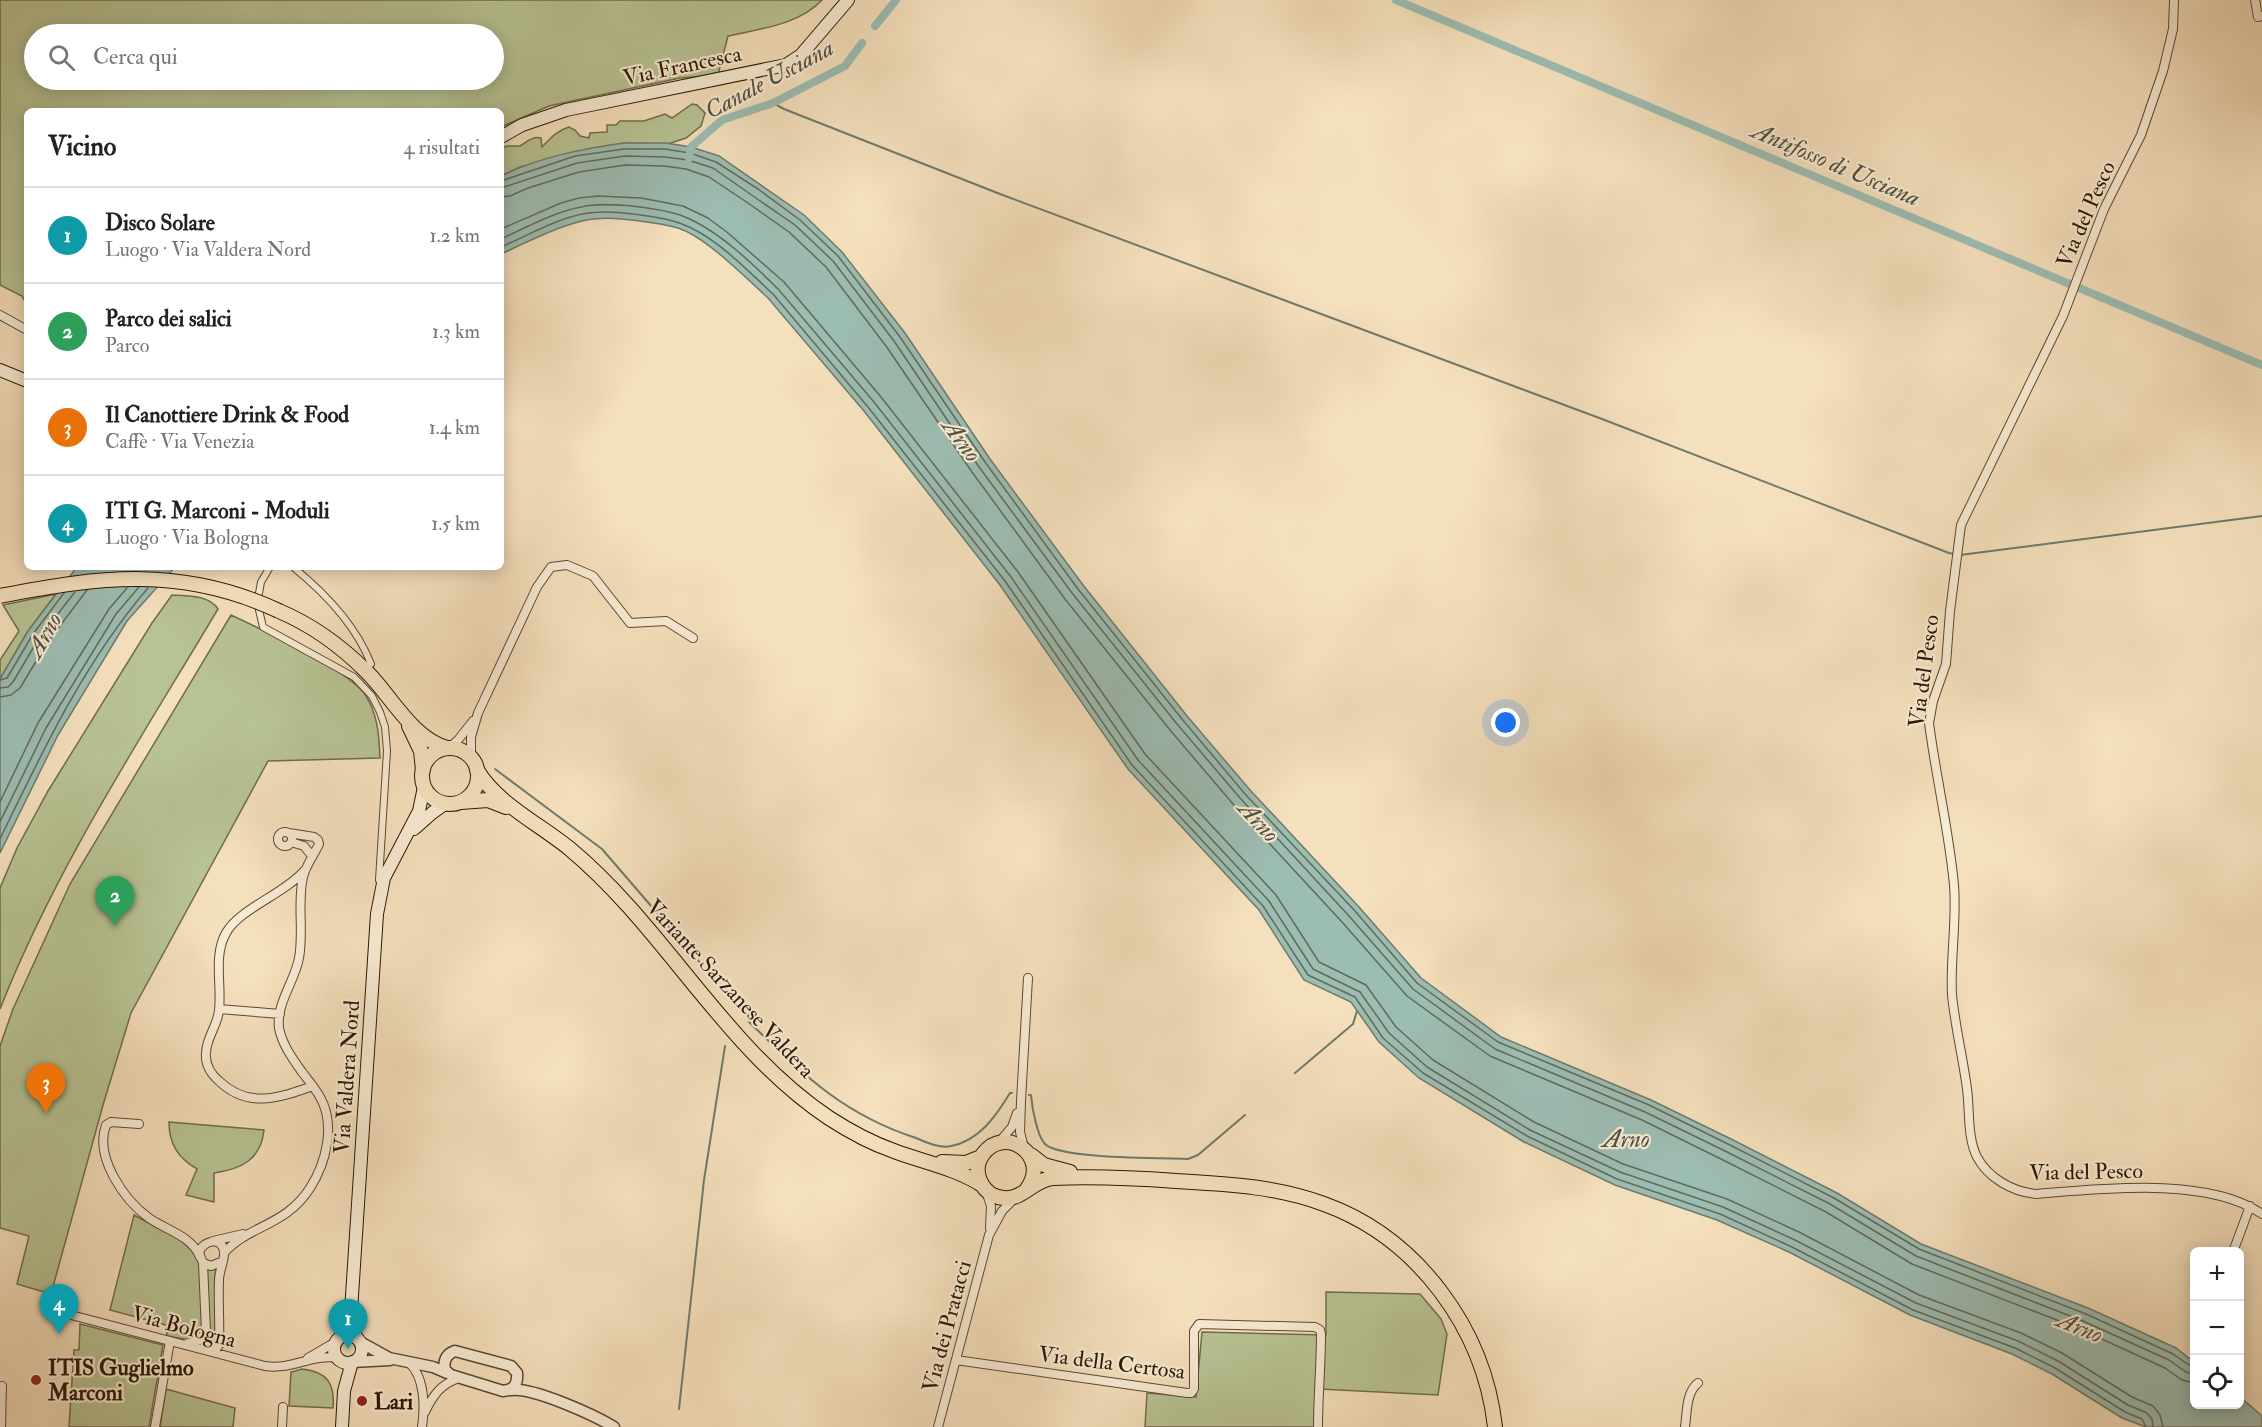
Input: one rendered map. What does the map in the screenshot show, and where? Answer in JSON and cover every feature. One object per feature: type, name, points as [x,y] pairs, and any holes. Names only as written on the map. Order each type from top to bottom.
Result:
[{"type":"main road","name":"Via Francesca","points":[[504,135],[522,125],[566,110],[786,65],[801,55],[848,0]]},
{"type":"main road","points":[[0,370],[24,380]]},
{"type":"main road","points":[[0,596],[98,580],[155,579],[188,582],[220,588],[247,597],[316,630],[374,679],[427,740],[463,752],[474,764],[477,782],[472,792],[425,818],[398,849]]},
{"type":"main road","points":[[398,849],[419,811],[424,787],[421,751],[401,711]]},
{"type":"main road","points":[[423,770],[431,755],[448,748]]},
{"type":"main road","name":"Variante Sarzanese Valdera","points":[[474,764],[489,788],[572,850],[602,879],[753,1051],[796,1092],[826,1116],[857,1134],[884,1147],[963,1174],[984,1187]]},
{"type":"main road","points":[[424,787],[433,798],[452,803]]},
{"type":"main road","name":"Variante Sarzanese Valdera","points":[[452,803],[488,800],[527,817]]},
{"type":"main road","name":"Via Valdera Nord","points":[[358,1340],[351,1311],[377,914],[381,886],[398,849]]},
{"type":"main road","points":[[1105,1177],[1041,1164],[1012,1143],[996,1144],[986,1150],[981,1157],[978,1170],[984,1187],[994,1196],[1004,1198],[1024,1192],[1047,1178],[1105,1177],[1229,1184],[1268,1189],[1325,1204],[1369,1226],[1391,1242],[1439,1289],[1458,1317],[1481,1365],[1495,1427]]},
{"type":"main road","points":[[1024,1192],[1034,1172],[1033,1163],[1027,1152]]},
{"type":"main road","name":"Variante Sarzanese Valdera","points":[[922,1160],[961,1163],[981,1157]]},
{"type":"main road","name":"Via Valdera Nord","points":[[344,1391],[335,1348],[351,1311]]},
{"type":"main road","points":[[340,1338],[350,1336],[358,1340],[362,1347],[361,1355],[352,1362],[344,1391],[342,1427]]},
{"type":"main road","points":[[338,1358],[352,1362]]},
{"type":"street","name":"Via del Pesco","points":[[2174,0],[2170,39],[2163,71],[2141,135],[2104,209],[2063,316],[1967,511],[1960,536],[1946,664],[1933,701],[1929,723],[1954,887],[1951,962],[1953,996],[1974,1149],[1978,1158],[1990,1174],[2016,1190],[2026,1193],[2147,1187],[2223,1196],[2250,1206],[2262,1214]]},
{"type":"street","points":[[2255,0],[2258,17],[2262,16]]},
{"type":"street","points":[[0,315],[24,328]]},
{"type":"street","points":[[448,748],[466,732],[478,713],[537,587],[547,570],[555,565],[571,566],[593,576],[630,623],[666,621],[693,638]]},
{"type":"street","points":[[259,593],[261,582],[268,570]]},
{"type":"street","points":[[298,570],[335,607],[362,643],[371,664]]},
{"type":"street","points":[[259,610],[263,627],[354,677],[372,696],[380,712],[386,733],[387,751],[377,914]]},
{"type":"street","points":[[474,764],[471,737],[478,713]]},
{"type":"street","points":[[139,1124],[108,1123],[105,1128],[106,1154],[123,1192],[149,1218],[193,1245],[202,1260],[214,1266],[237,1242],[284,1216],[300,1202],[313,1184],[323,1160],[328,1137],[328,1119],[323,1103],[285,1045],[280,1030],[280,1014],[299,961],[300,893],[304,871],[319,844],[316,838],[290,838],[304,846],[312,856]]},
{"type":"street","points":[[304,871],[286,887],[241,917],[225,933],[219,956],[219,1009],[206,1055],[211,1071],[221,1083],[241,1096],[258,1100],[277,1098],[313,1086]]},
{"type":"street","points":[[286,887],[300,893]]},
{"type":"street","points":[[1027,1152],[1020,1132],[1020,1101],[1028,978]]},
{"type":"street","points":[[219,1009],[280,1014]]},
{"type":"street","points":[[996,1144],[1012,1127],[1020,1101]]},
{"type":"street","name":"Via dei Pratacci","points":[[938,1427],[989,1235],[991,1206],[984,1187]]},
{"type":"street","name":"Via dei Pratacci","points":[[989,1235],[1005,1206],[1024,1192]]},
{"type":"street","points":[[2235,1247],[2250,1206]]},
{"type":"street","points":[[165,1227],[211,1241],[220,1244],[223,1258],[218,1289],[220,1337],[219,1347],[212,1352],[206,1342],[201,1248],[211,1241],[261,1229]]},
{"type":"street","name":"Via Bologna","points":[[56,1311],[276,1367],[289,1366],[326,1356],[338,1358]]},
{"type":"street","name":"Via della Certosa","points":[[956,1360],[1191,1393],[1194,1389],[1194,1331],[1198,1324],[1315,1327],[1320,1329],[1321,1334],[1322,1372],[1318,1389],[1318,1427]]},
{"type":"street","points":[[183,1344],[200,1340],[205,1335],[206,1327]]},
{"type":"street","points":[[220,1337],[225,1350],[234,1357]]},
{"type":"street","name":"Via Bologna","points":[[304,1362],[340,1338]]},
{"type":"street","points":[[358,1340],[379,1353],[459,1378],[503,1391],[521,1389],[540,1394]]},
{"type":"street","points":[[155,1427],[170,1341]]},
{"type":"street","points":[[352,1362],[406,1362],[437,1359],[452,1352],[461,1352],[508,1365],[523,1383],[540,1394],[614,1427]]},
{"type":"street","points":[[447,1373],[444,1365],[448,1354]]},
{"type":"street","points":[[406,1362],[419,1375],[422,1427]]},
{"type":"street","points":[[511,1390],[517,1382],[517,1373]]},
{"type":"street","points":[[423,1415],[438,1390],[459,1378]]},
{"type":"street","points":[[1685,1427],[1691,1390],[1698,1383]]},
{"type":"street","points":[[1,1427],[2,1386]]},
{"type":"street","points":[[282,1427],[284,1407]]},
{"type":"green space","points":[[0,0],[822,0],[790,21],[728,36],[718,75],[680,78],[549,106],[504,126],[504,108],[24,108],[24,300],[22,296],[0,285]]},
{"type":"green space","points":[[692,104],[697,105],[705,113],[701,126],[686,138],[668,144],[624,143],[520,167],[504,175],[504,147],[520,146],[535,138],[541,138],[542,147],[557,133],[569,127],[580,136],[589,138],[590,133],[607,132],[607,125],[616,125],[620,121],[644,121],[665,114],[672,118]]},
{"type":"green space","points":[[56,594],[28,631],[0,679],[0,660],[19,631],[3,605]]},
{"type":"green space","points":[[172,595],[204,599],[218,609],[73,855],[22,956],[0,1009],[0,888],[17,848],[48,791],[152,623]]},
{"type":"green space","points":[[231,615],[304,651],[357,686],[366,696],[373,711],[380,758],[268,761],[131,1013],[51,1294],[17,1284],[29,1236],[0,1228],[0,1046],[13,1009],[70,884]]},
{"type":"green space","points":[[169,1122],[264,1130],[259,1149],[254,1156],[241,1166],[214,1173],[214,1202],[186,1195],[197,1169],[176,1150],[169,1130]]},
{"type":"green space","points":[[134,1215],[183,1241],[192,1249],[200,1263],[203,1329],[200,1336],[188,1340],[167,1336],[166,1325],[110,1310]]},
{"type":"green space","points":[[217,1266],[215,1277],[216,1344],[213,1347],[208,1343],[207,1270],[208,1267]]},
{"type":"green space","points":[[1326,1292],[1420,1294],[1441,1319],[1447,1334],[1438,1395],[1319,1389],[1318,1427],[1145,1427],[1147,1393],[1196,1397],[1202,1332],[1326,1335]]},
{"type":"green space","points":[[80,1324],[163,1345],[149,1427],[69,1427],[74,1350],[79,1350]]},
{"type":"green space","points":[[302,1369],[318,1373],[328,1381],[333,1392],[333,1408],[289,1406],[291,1372]]},
{"type":"green space","points":[[166,1389],[235,1408],[233,1427],[160,1427]]},
{"type":"water","name":"Arno","points":[[624,143],[666,143],[691,147],[719,156],[804,215],[842,252],[905,333],[990,459],[1083,585],[1187,716],[1250,790],[1359,907],[1421,978],[1501,1037],[1651,1100],[1731,1139],[1837,1193],[1921,1244],[2088,1308],[2176,1348],[2190,1359],[2190,1409],[2244,1409],[2244,1400],[2262,1416],[2262,1427],[2146,1427],[2122,1418],[2052,1374],[2012,1354],[1910,1315],[1789,1252],[1717,1220],[1615,1185],[1524,1142],[1419,1078],[1379,1042],[1351,1002],[1304,980],[1259,910],[1128,769],[1000,585],[864,411],[768,298],[737,269],[701,240],[678,228],[607,218],[572,224],[504,253],[504,175],[561,155]]},
{"type":"water","name":"Arno","points":[[75,570],[172,570],[127,621],[58,735],[0,853],[0,679],[28,631]]},
{"type":"waterway","name":"Canale Usciana","points":[[875,26],[896,0]]},
{"type":"waterway","name":"Antifosso di Usciana","points":[[1396,0],[2262,365]]},
{"type":"waterway","name":"Canale Usciana","points":[[689,158],[691,147],[722,120],[773,103],[845,66],[862,43]]},
{"type":"waterway","points":[[773,103],[1000,194],[1602,419],[1949,553],[1960,555],[2262,516]]},
{"type":"waterway","points":[[495,769],[602,849],[702,965]]},
{"type":"waterway","points":[[1295,1073],[1353,1024],[1357,1011]]},
{"type":"waterway","points":[[749,1022],[787,1059],[825,1091],[866,1117],[933,1145],[947,1147],[970,1139],[986,1126],[1012,1093]]},
{"type":"waterway","points":[[679,1409],[704,1180],[725,1046]]},
{"type":"waterway","points":[[1029,1095],[1031,1095],[1037,1128],[1045,1144],[1070,1153],[1090,1155],[1188,1159],[1198,1155],[1245,1115]]},
{"type":"place","name":"Parco dei salici","points":[[115,926]]},
{"type":"place","name":"Il Canottiere Drink & Food","points":[[46,1113]]},
{"type":"place","name":"ITI G. Marconi - Moduli","points":[[59,1334]]},
{"type":"place","name":"Disco Solare","points":[[348,1349]]},
{"type":"place","name":"ITIS Guglielmo Marconi","points":[[36,1380]]},
{"type":"place","name":"Lari","points":[[362,1401]]}]
